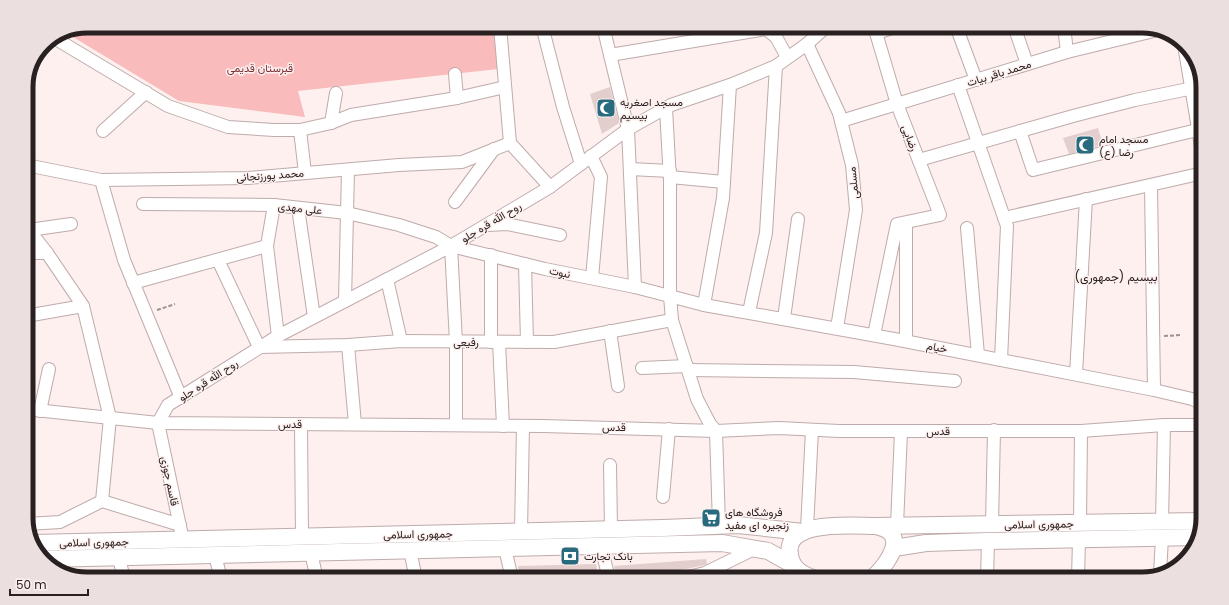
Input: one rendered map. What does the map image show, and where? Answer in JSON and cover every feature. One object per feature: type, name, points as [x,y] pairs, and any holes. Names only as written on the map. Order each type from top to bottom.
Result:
[{"type":"main road","name":"جمهوری اسلامی","points":[[39,543],[181,532],[302,537],[719,525],[756,526],[805,531],[897,525],[1196,521]]},
{"type":"main road","points":[[875,526],[887,530],[894,541],[893,554],[883,572]]},
{"type":"main road","points":[[798,572],[789,549],[791,542],[805,531]]},
{"type":"main road","name":"جمهوری اسلامی","points":[[894,548],[926,544],[988,541],[1192,538]]},
{"type":"main road","name":"جمهوری اسلامی","points":[[51,559],[722,543],[768,551],[797,572]]},
{"type":"street","points":[[501,33],[510,143],[550,187]]},
{"type":"street","points":[[544,33],[563,107],[581,164]]},
{"type":"street","points":[[605,33],[628,129],[635,287]]},
{"type":"street","points":[[610,55],[742,33]]},
{"type":"street","points":[[771,33],[776,37],[787,58]]},
{"type":"street","name":"روح الله قره جلو","points":[[158,423],[168,405],[259,347],[451,246],[550,187],[628,129],[666,108],[730,85],[776,66],[807,44],[819,33]]},
{"type":"street","name":"رضایی","points":[[876,33],[897,104],[940,215],[906,223]]},
{"type":"street","points":[[959,33],[976,80]]},
{"type":"street","points":[[1016,33],[1027,64]]},
{"type":"street","points":[[1065,33],[1067,52]]},
{"type":"street","name":"محمد باقر بیات","points":[[841,121],[1067,52],[1145,33]]},
{"type":"street","points":[[59,41],[168,106],[228,127],[300,130],[331,123],[351,115],[457,98],[505,87]]},
{"type":"street","name":"مسلمی","points":[[807,44],[841,121],[852,165],[856,210],[838,328]]},
{"type":"street","points":[[1189,61],[1196,84]]},
{"type":"street","points":[[749,312],[766,233],[776,66]]},
{"type":"street","points":[[455,74],[457,98]]},
{"type":"street","points":[[704,305],[723,198],[730,85]]},
{"type":"street","points":[[958,85],[1007,226],[1002,360]]},
{"type":"street","points":[[919,160],[1115,106],[1196,87]]},
{"type":"street","points":[[103,131],[146,92]]},
{"type":"street","points":[[331,123],[336,93]]},
{"type":"street","points":[[666,108],[670,174],[670,296],[672,320],[697,399],[710,424],[716,431],[719,525]]},
{"type":"street","points":[[300,130],[305,173]]},
{"type":"street","points":[[1020,131],[1033,170],[1196,130]]},
{"type":"street","name":"محمد پورزنجانی","points":[[33,166],[101,180],[248,178],[462,162],[510,143]]},
{"type":"street","points":[[455,202],[494,149]]},
{"type":"street","points":[[592,156],[601,177],[592,278]]},
{"type":"street","points":[[630,169],[724,182]]},
{"type":"street","points":[[345,301],[348,170]]},
{"type":"street","points":[[1004,218],[1196,175]]},
{"type":"street","points":[[101,180],[124,260],[181,398]]},
{"type":"street","points":[[1151,185],[1154,390]]},
{"type":"street","points":[[1076,374],[1086,199]]},
{"type":"street","name":"علی مهدی","points":[[143,204],[274,205],[347,213],[399,225],[436,237],[451,246]]},
{"type":"street","points":[[274,205],[267,246],[278,336]]},
{"type":"street","points":[[298,208],[314,317]]},
{"type":"street","points":[[784,318],[798,219]]},
{"type":"street","points":[[874,335],[897,224],[906,223],[906,341]]},
{"type":"street","points":[[33,228],[71,224]]},
{"type":"street","points":[[485,225],[507,224],[560,235]]},
{"type":"street","points":[[967,228],[978,355]]},
{"type":"street","points":[[33,235],[83,306],[110,418],[102,501]]},
{"type":"street","points":[[133,283],[267,246]]},
{"type":"street","points":[[451,246],[456,342],[456,425]]},
{"type":"street","name":"نبوت","points":[[451,246],[670,296]]},
{"type":"street","points":[[33,253],[47,253]]},
{"type":"street","points":[[491,255],[495,342],[503,426]]},
{"type":"street","points":[[218,260],[259,347]]},
{"type":"street","points":[[525,264],[527,342]]},
{"type":"street","points":[[388,278],[401,341]]},
{"type":"street","name":"خیام","points":[[670,296],[704,305],[838,328],[1076,374],[1154,390],[1196,401]]},
{"type":"street","points":[[33,315],[83,306]]},
{"type":"street","name":"رفیعی","points":[[259,347],[348,345],[401,341],[554,342],[672,320]]},
{"type":"street","points":[[610,331],[618,386]]},
{"type":"street","points":[[348,345],[355,424]]},
{"type":"street","points":[[642,368],[854,372],[955,380]]},
{"type":"street","points":[[40,411],[49,369]]},
{"type":"street","name":"قدس","points":[[33,412],[158,423],[456,425],[716,431],[779,428],[901,432],[994,430],[1081,431],[1164,425],[1196,425]]},
{"type":"street","name":"قاسم جوزی","points":[[158,423],[181,532]]},
{"type":"street","points":[[301,424],[302,537]]},
{"type":"street","points":[[1162,522],[1164,425]]},
{"type":"street","points":[[522,426],[522,531]]},
{"type":"street","points":[[663,497],[669,429]]},
{"type":"street","points":[[805,531],[812,430]]},
{"type":"street","points":[[992,524],[994,430]]},
{"type":"street","points":[[1080,523],[1081,431]]},
{"type":"street","points":[[897,525],[901,432]]},
{"type":"street","points":[[610,465],[611,529]]},
{"type":"street","points":[[33,524],[60,522],[102,501],[181,532]]},
{"type":"street","points":[[1160,569],[1162,538]]},
{"type":"street","points":[[1078,572],[1079,539]]},
{"type":"street","points":[[987,572],[988,541]]},
{"type":"street","points":[[601,546],[607,572]]},
{"type":"street","points":[[505,548],[510,572]]},
{"type":"street","points":[[712,572],[756,548]]},
{"type":"street","points":[[410,550],[415,572]]},
{"type":"street","points":[[311,553],[315,572]]},
{"type":"street","points":[[215,555],[219,572]]},
{"type":"street","points":[[118,558],[122,572]]},
{"type":"path","points":[[146,314],[175,304]]},
{"type":"path","points":[[1153,336],[1181,335]]},
{"type":"green space","name":"قبرستان قدیمى","points":[[87,33],[494,33],[498,69],[298,91],[305,117],[179,101],[71,36]]},
{"type":"building","name":"مسجد اصغریه بیسیم","points":[[610,87],[619,123],[602,134],[590,94]]},
{"type":"building","name":"مسجد امام رضا (ع)","points":[[1098,128],[1103,145],[1069,154],[1063,138]]},
{"type":"building","points":[[706,559],[707,564],[672,572],[615,572],[614,566]]},
{"type":"building","points":[[596,564],[598,572],[519,572],[518,566]]},
{"type":"place","name":"مسجد اصغریه بیسیم","points":[[606,108]]},
{"type":"place","name":"مسجد امام رضا (ع)","points":[[1085,145]]},
{"type":"place","name":"فروشگاه های زنجیره ای مفید","points":[[711,518]]},
{"type":"place","name":"بانک تجارت","points":[[570,556]]},
{"type":"district","name":"(بیسیم (جمهوری","points":[[1116,277]]}]
